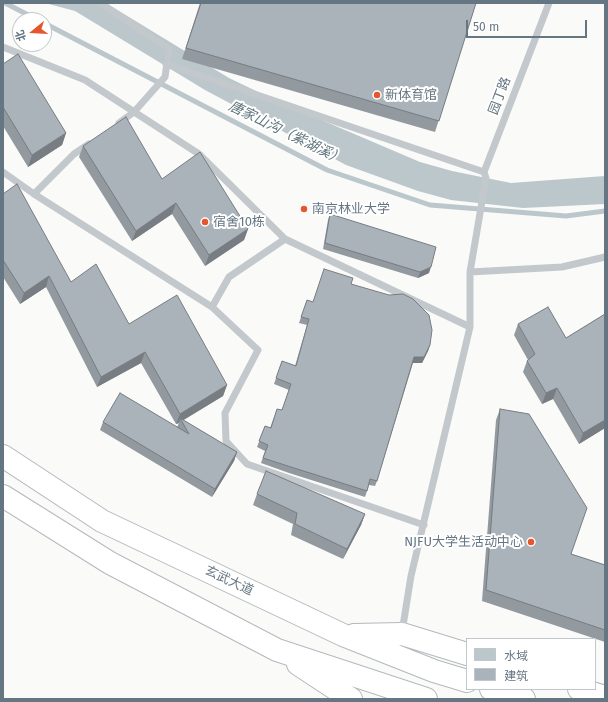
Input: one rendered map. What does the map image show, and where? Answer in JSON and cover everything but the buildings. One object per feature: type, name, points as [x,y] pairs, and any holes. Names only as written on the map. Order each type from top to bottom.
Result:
[{"type":"highway","name":"玄武大道","points":[[3,456],[102,521],[343,635],[434,671],[466,681]]},
{"type":"highway","points":[[3,496],[110,563],[277,650],[351,699]]},
{"type":"highway","points":[[343,635],[402,634],[466,654]]},
{"type":"highway","points":[[277,650],[426,699]]},
{"type":"highway","points":[[495,690],[524,699]]},
{"type":"highway","points":[[581,690],[605,697]]},
{"type":"lane","points":[[100,3],[168,49],[165,77],[134,112],[110,129]]},
{"type":"lane","name":"园丁路","points":[[402,634],[411,576],[470,327],[470,272],[486,178],[484,172],[549,3]]},
{"type":"lane","points":[[3,47],[85,80],[199,154],[285,239],[470,327]]},
{"type":"lane","points":[[166,64],[484,172]]},
{"type":"lane","points":[[34,194],[74,154],[98,137]]},
{"type":"lane","points":[[3,172],[34,194],[212,307],[258,350],[225,413],[226,441],[247,464],[424,525]]},
{"type":"lane","points":[[212,307],[229,277],[285,239]]},
{"type":"lane","points":[[470,272],[562,267],[605,257]]},
{"type":"water","points":[[45,3],[106,3],[229,78],[277,101],[420,162],[452,171],[511,183],[605,176],[605,204],[523,208],[451,200],[418,191],[346,165],[205,90],[75,11]]},
{"type":"waterway","name":"唐家山沟（紫湖溪）","points":[[5,3],[22,12]]},
{"type":"waterway","name":"唐家山沟（紫湖溪）","points":[[52,27],[327,170],[430,205],[566,216],[605,211]]},
{"type":"place","name":"新体育馆","points":[[377,95]]},
{"type":"place","name":"南京林业大学","points":[[304,209]]},
{"type":"place","name":"宿舍10栋","points":[[205,222]]},
{"type":"place","name":"NJFU大学生活动中心","points":[[531,542]]}]
